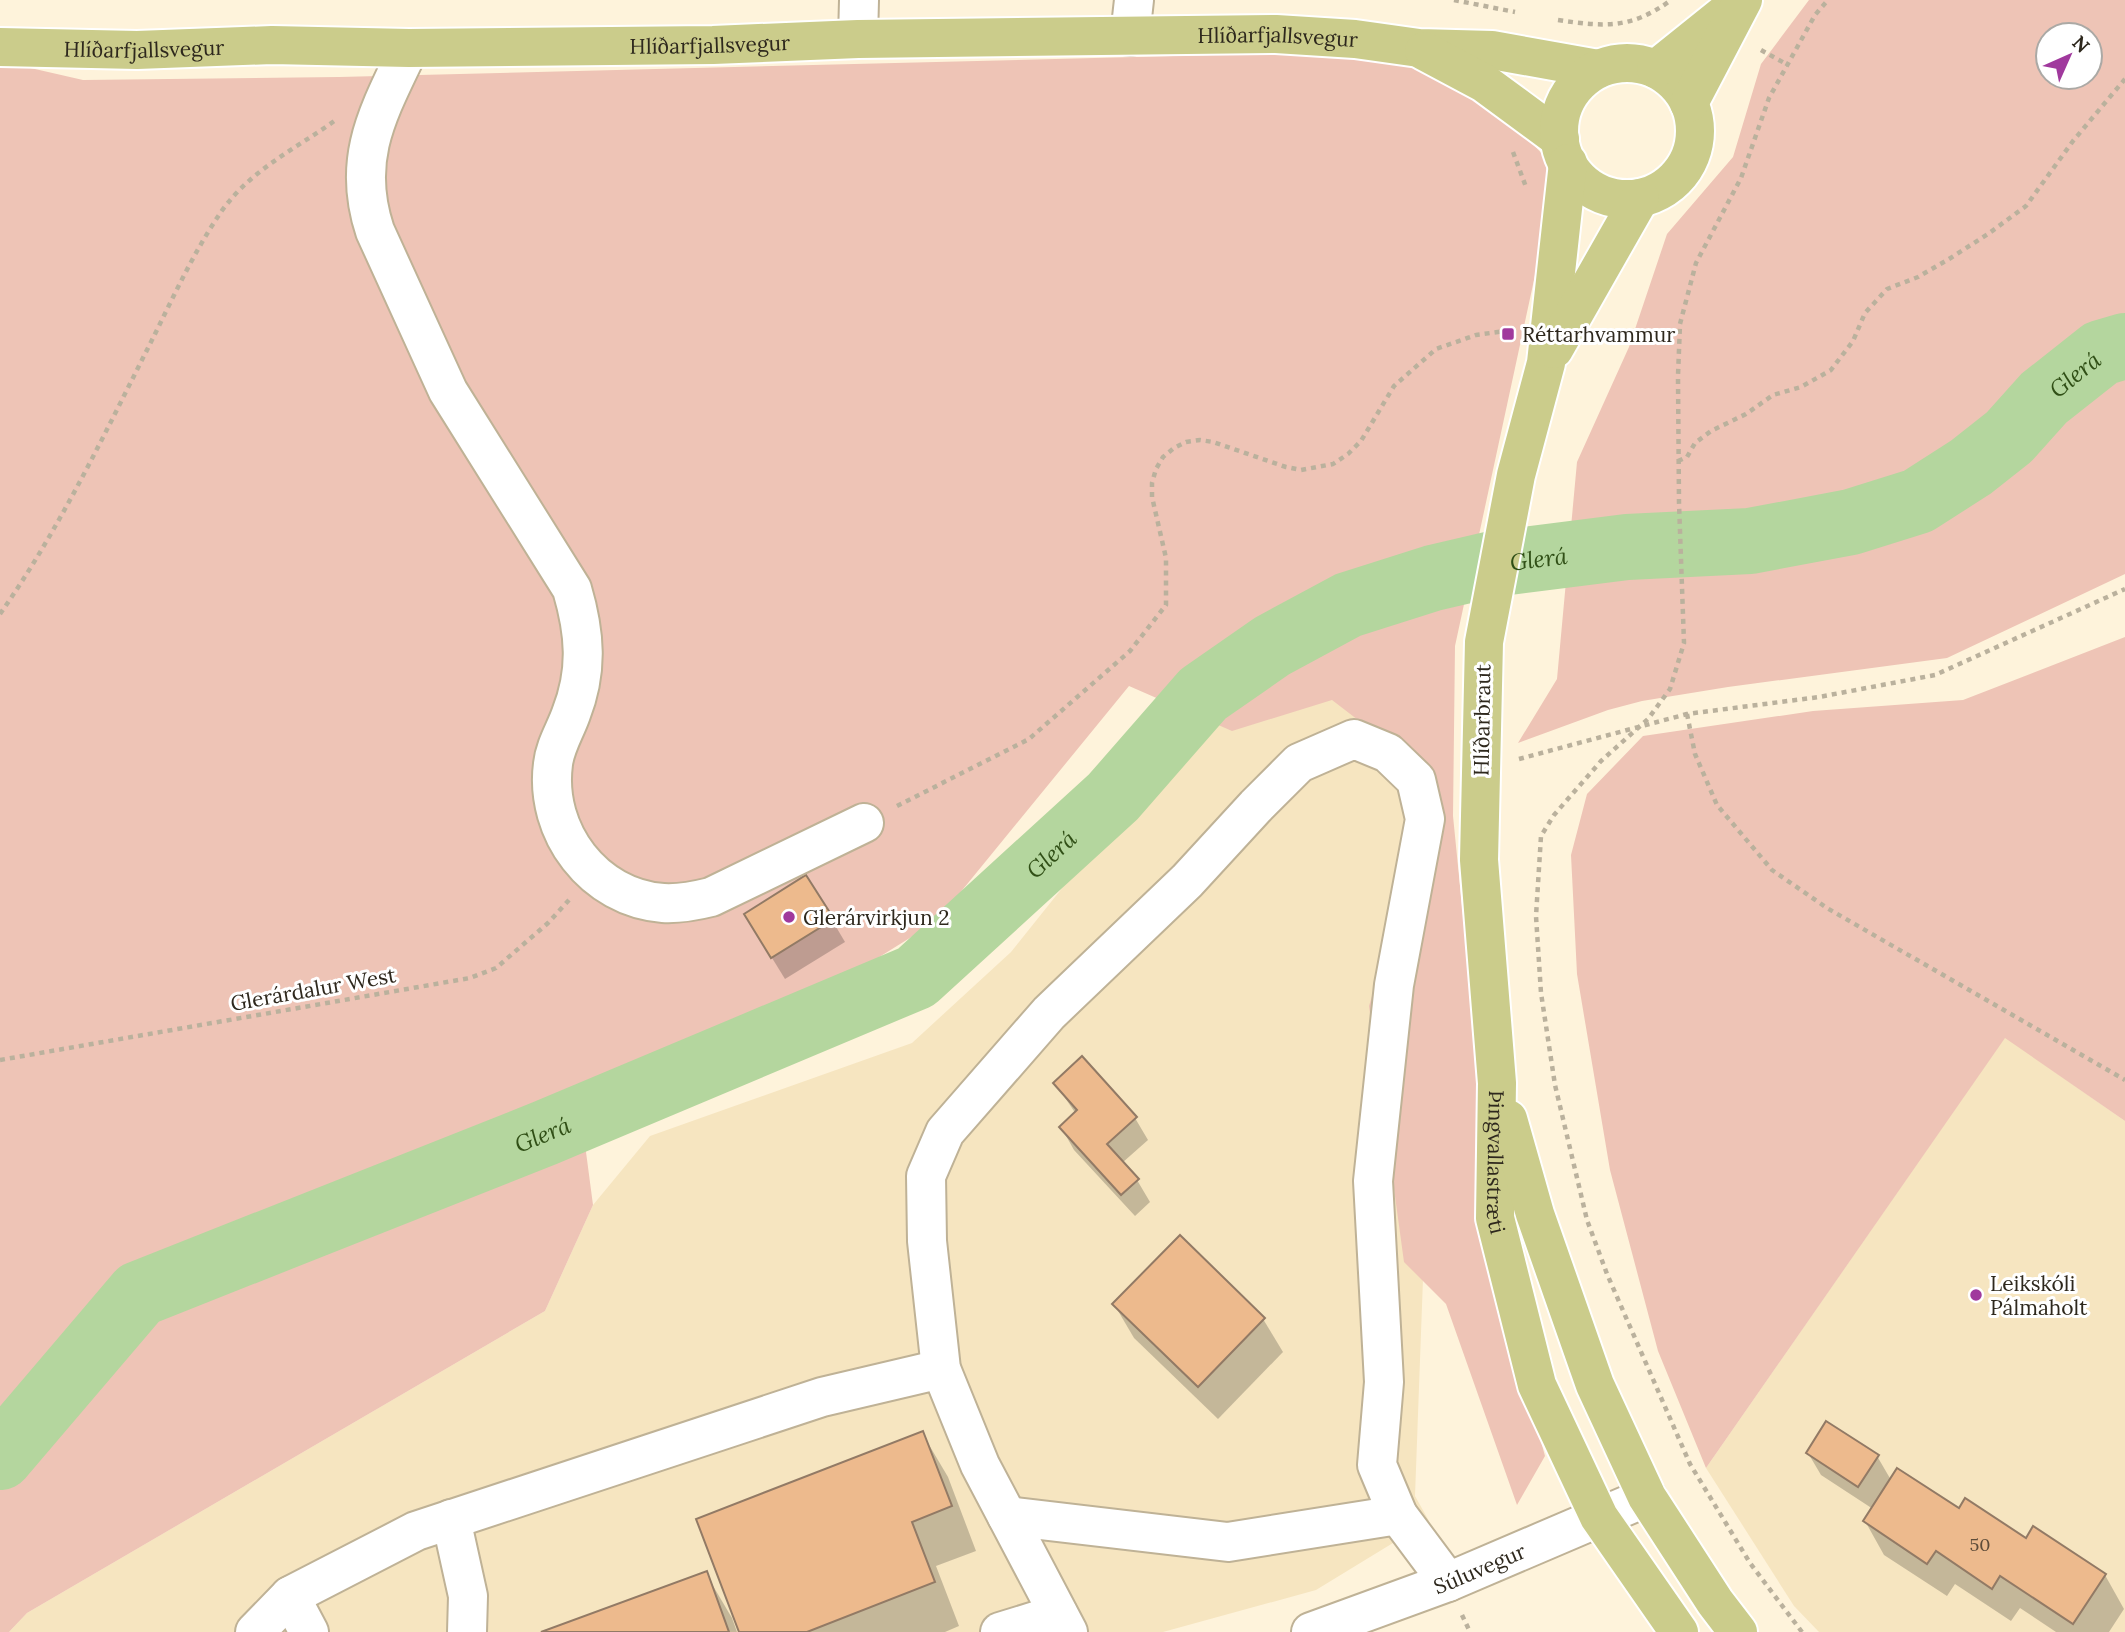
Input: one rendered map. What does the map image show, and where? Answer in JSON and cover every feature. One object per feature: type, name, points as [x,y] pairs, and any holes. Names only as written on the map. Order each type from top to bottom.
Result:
[{"type":"main road","points":[[1656,69],[1742,0]]},
{"type":"main road","points":[[1689,103],[1742,0]]},
{"type":"main road","name":"Hlíðarfjallsvegur","points":[[0,47],[137,50],[272,45],[409,48],[713,45],[858,39],[1132,18],[1276,34],[1355,39],[1419,48],[1492,50],[1598,69]]},
{"type":"main road","name":"Hlíðarfjallsvegur","points":[[1419,48],[1512,102],[1564,151]]},
{"type":"main road","points":[[1564,151],[1580,180],[1598,192],[1618,198],[1640,198],[1659,191],[1676,179],[1688,163],[1694,143],[1695,123],[1681,89],[1656,69],[1637,64],[1617,64],[1598,69]]},
{"type":"main road","name":"Hlíðarbraut","points":[[1497,1083],[1479,860],[1484,642],[1516,475],[1546,363],[1564,151],[1561,118],[1568,98],[1581,81],[1598,69]]},
{"type":"main road","name":"Hlíðarbraut","points":[[1546,363],[1640,198]]},
{"type":"main road","name":"Þingvallastræti","points":[[1497,1083],[1535,1214],[1595,1385],[1647,1497],[1715,1602],[1738,1632]]},
{"type":"main road","name":"Þingvallastræti","points":[[1497,1083],[1494,1218],[1537,1385],[1599,1517],[1679,1632]]},
{"type":"street","points":[[858,39],[859,0]]},
{"type":"street","points":[[409,48],[369,140],[365,166],[368,210],[375,231],[449,391],[572,589],[582,626],[584,670],[578,695],[559,740],[553,764],[552,788],[556,813],[564,836],[577,857],[594,874],[615,888],[638,898],[662,903],[687,903],[711,897],[864,822]]},
{"type":"street","points":[[1000,1632],[1063,1623],[980,1465],[941,1368],[928,1241],[926,1176],[945,1132],[1049,1013],[1187,881],[1299,764],[1354,739],[1388,753],[1416,780],[1425,819],[1394,985],[1373,1181],[1384,1382],[1377,1465],[1398,1515],[1448,1582]]},
{"type":"street","points":[[255,1632],[290,1596],[416,1531],[822,1397],[941,1368]]},
{"type":"street","name":"Súluvegur","points":[[1311,1632],[1448,1582],[1647,1497]]},
{"type":"street","points":[[1007,1516],[1228,1542],[1398,1515]]},
{"type":"street","points":[[451,1519],[468,1596],[467,1632]]},
{"type":"street","points":[[290,1596],[309,1632]]},
{"type":"path","points":[[1454,0],[1597,26],[1630,22],[1657,10],[1671,0]]},
{"type":"path","points":[[1802,1632],[1750,1563],[1690,1464],[1607,1274],[1587,1220],[1555,1085],[1541,993],[1536,916],[1541,836],[1554,815],[1601,761],[1648,719],[1670,689],[1684,643],[1678,461],[1680,324],[1696,263],[1741,178],[1769,98],[1815,15],[1828,0]]},
{"type":"path","points":[[1530,57],[1540,17]]},
{"type":"path","points":[[1678,461],[1687,457],[1695,443],[1711,431],[1746,414],[1773,395],[1801,387],[1831,370],[1853,341],[1865,313],[1887,289],[1918,277],[1949,259],[1989,234],[2025,206],[2073,141],[2125,79]]},
{"type":"path","points":[[1512,102],[1508,130],[1526,190]]},
{"type":"path","points":[[0,614],[35,561],[109,426],[182,280],[222,211],[267,164],[342,115]]},
{"type":"path","points":[[864,822],[1029,739],[1130,651],[1166,605],[1166,558],[1152,497],[1152,483],[1160,463],[1174,448],[1186,442],[1200,440],[1301,470],[1333,464],[1361,441],[1394,386],[1436,349],[1476,335],[1518,329]]},
{"type":"path","points":[[1481,770],[1687,714],[1819,697],[1935,675],[2125,589]]},
{"type":"path","points":[[1687,714],[1695,754],[1717,805],[1772,870],[1827,908],[2125,1080]]},
{"type":"path","name":"Glerárdalur West","points":[[0,1060],[470,978],[496,968],[548,923],[594,874]]},
{"type":"shaded area","points":[[1809,0],[2125,0],[2125,574],[1947,658],[1642,701],[1608,710],[1518,743],[1557,679],[1577,462],[1629,347],[1667,234],[1733,157],[1761,64]]},
{"type":"shaded area","points":[[1331,52],[1420,66],[1508,118],[1547,159],[1545,229],[1455,646],[1453,816],[1479,1076],[1475,1203],[1545,1456],[1517,1505],[1446,1304],[1404,1262],[1369,1006],[1411,869],[1401,753],[1332,700],[1232,731],[1129,686],[937,921],[791,1012],[579,1099],[593,1205],[545,1311],[27,1613],[9,1632],[0,1632],[0,61],[83,80],[339,77]]},
{"type":"shaded area","points":[[2125,637],[2125,1121],[2005,1038],[1706,1468],[1658,1351],[1610,1170],[1577,974],[1571,855],[1587,794],[1643,736],[1813,711],[1963,700]]},
{"type":"shaded area","points":[[1276,669],[1417,725],[1428,1143],[1415,1496],[1429,1521],[1316,1590],[1163,1632],[9,1632],[27,1613],[545,1311],[593,1205],[650,1136],[912,1043],[1011,952],[1143,787]]},
{"type":"shaded area","name":"Leikskóli Pálmaholt","points":[[2005,1037],[2125,1121],[2125,1632],[1819,1632],[1794,1606],[1706,1468]]},
{"type":"building","name":"Glerárvirkjun 2","points":[[806,875],[834,919],[771,958],[744,914]]},
{"type":"building","points":[[1082,1056],[1137,1117],[1107,1144],[1139,1179],[1121,1195],[1059,1127],[1077,1110],[1053,1083]]},
{"type":"building","points":[[1180,1235],[1265,1318],[1198,1387],[1112,1304]]},
{"type":"building","points":[[1826,1421],[1879,1455],[1858,1487],[1806,1453]]},
{"type":"building","points":[[923,1431],[952,1506],[912,1522],[935,1582],[807,1632],[739,1632],[696,1519]]},
{"type":"building","points":[[1897,1468],[1959,1508],[1965,1498],[2026,1538],[2033,1526],[2106,1574],[2073,1624],[2000,1576],[1992,1589],[1936,1551],[1927,1564],[1863,1521]]},
{"type":"building","points":[[707,1571],[729,1632],[541,1632]]},
{"type":"waterway","name":"Glerá","points":[[0,1457],[139,1294],[545,1133],[916,977],[1113,797],[1203,694],[1272,646],[1348,605],[1433,578],[1493,564],[1627,547],[1750,541],[1851,522],[1918,501],[1971,467],[2009,437],[2044,398],[2101,353],[2125,346]]},
{"type":"place","name":"Réttarhvammur","points":[[1508,334]]},
{"type":"place","name":"Glerárvirkjun 2","points":[[789,917]]},
{"type":"place","name":"Leikskóli Pálmaholt","points":[[1976,1295]]}]
